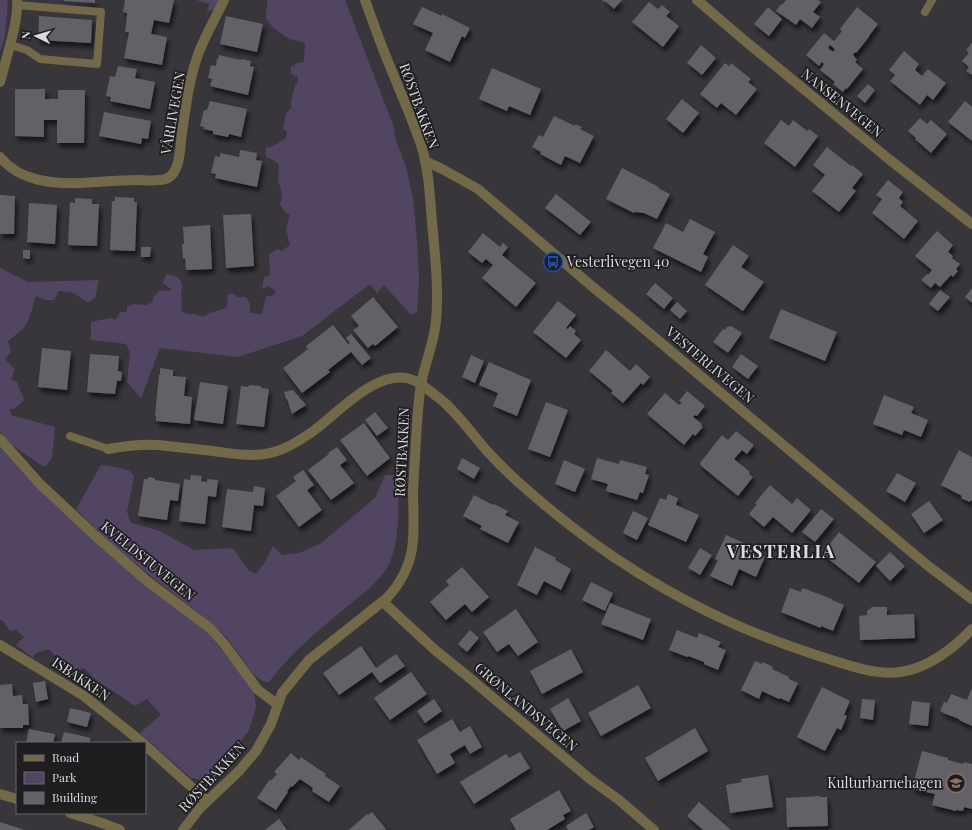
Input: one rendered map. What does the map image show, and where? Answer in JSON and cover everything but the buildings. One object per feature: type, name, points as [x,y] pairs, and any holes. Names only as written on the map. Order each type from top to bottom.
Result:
[{"type":"street","name":"VÅRLIVEGEN","points":[[0,157],[6,164],[25,175],[40,180],[58,183],[169,178],[178,163],[190,84],[199,52],[224,0]]},
{"type":"street","name":"RØSTBAKKEN","points":[[183,830],[207,800],[239,771],[256,751],[271,724],[282,693],[309,660],[383,602],[400,580],[410,558],[412,548],[418,411],[422,384],[435,331],[436,320],[436,262],[425,161],[417,134],[365,0]]},
{"type":"street","name":"NANSENVEGEN","points":[[697,0],[750,46],[890,160],[972,224]]},
{"type":"street","points":[[0,82],[11,45],[17,2]]},
{"type":"street","name":"VESTERLIVEGEN","points":[[425,161],[478,189],[594,288],[922,560],[972,599]]},
{"type":"street","points":[[108,449],[134,445],[155,445],[240,454],[259,454],[278,451],[312,432],[341,407],[370,388],[383,381],[396,378],[407,378],[422,384],[447,404],[485,449],[506,471],[558,516],[592,542],[634,570],[698,607],[735,625],[824,658],[855,667],[893,673],[913,670],[924,666],[954,646],[972,630]]},
{"type":"street","name":"KVELDSTUVEGEN","points":[[0,439],[40,484],[100,540],[147,580],[214,633],[232,652],[258,690],[278,704]]},
{"type":"street","name":"GRØNLANDSVEGEN","points":[[383,602],[435,650],[654,830]]},
{"type":"street","name":"ISBAKKEN","points":[[0,645],[84,696],[141,742]]},
{"type":"street","points":[[146,746],[207,800]]},
{"type":"street","points":[[0,794],[16,799]]},
{"type":"street","points":[[73,814],[120,830]]},
{"type":"lane","points":[[925,12],[932,0]]},
{"type":"lane","points":[[11,45],[26,50],[40,59],[97,64],[101,12],[17,2]]},
{"type":"lane","points":[[70,436],[108,449]]},
{"type":"green space","points":[[0,0],[8,0],[5,36],[0,52]]},
{"type":"green space","points":[[196,0],[219,0],[215,9],[207,12],[209,4]]},
{"type":"green space","points":[[267,0],[345,0],[395,130],[394,135],[406,167],[413,198],[417,241],[419,279],[417,313],[410,314],[384,285],[377,293],[370,284],[302,336],[238,357],[160,348],[141,398],[127,382],[130,352],[126,344],[91,340],[91,322],[110,318],[116,320],[120,312],[127,312],[127,307],[134,304],[146,305],[153,302],[153,298],[160,290],[169,291],[171,289],[163,283],[166,274],[180,280],[182,286],[181,311],[187,314],[205,316],[227,308],[228,294],[234,294],[237,297],[246,297],[250,304],[250,313],[262,314],[266,296],[272,296],[276,291],[269,286],[262,289],[264,277],[270,275],[269,254],[278,249],[282,251],[290,245],[286,229],[290,214],[286,213],[280,205],[282,194],[278,180],[279,165],[266,157],[266,148],[273,146],[286,138],[287,131],[283,129],[286,114],[291,108],[295,85],[298,82],[298,77],[291,74],[291,67],[297,63],[304,62],[305,43],[290,39],[269,23],[266,16]]},
{"type":"green space","points":[[0,268],[28,282],[99,280],[95,298],[88,302],[71,292],[59,291],[54,300],[45,300],[36,296],[30,316],[24,328],[8,341],[11,352],[5,359],[15,370],[11,379],[17,382],[24,400],[14,409],[10,409],[11,415],[55,427],[52,458],[46,466],[43,466],[13,446],[0,432]]},
{"type":"green space","points":[[0,444],[206,631],[237,668],[254,692],[256,707],[249,730],[230,755],[210,775],[200,780],[190,777],[140,733],[161,715],[147,699],[135,706],[95,679],[84,668],[77,670],[62,664],[49,649],[36,653],[33,658],[16,645],[24,637],[16,630],[10,631],[2,620],[0,620]]},
{"type":"green space","points":[[101,465],[130,471],[134,477],[127,512],[131,523],[160,531],[194,550],[233,548],[249,571],[256,574],[263,565],[273,546],[282,555],[299,553],[320,544],[375,498],[385,475],[398,475],[398,520],[393,554],[389,564],[381,576],[370,588],[304,644],[269,682],[262,681],[253,674],[228,639],[213,624],[109,542],[76,509]]},
{"type":"place","name":"Vesterlivegen 40","points":[[553,262]]},
{"type":"place","name":"Kulturbarnehagen","points":[[956,783]]},
{"type":"district","name":"VESTERLIA","points":[[781,552]]}]
